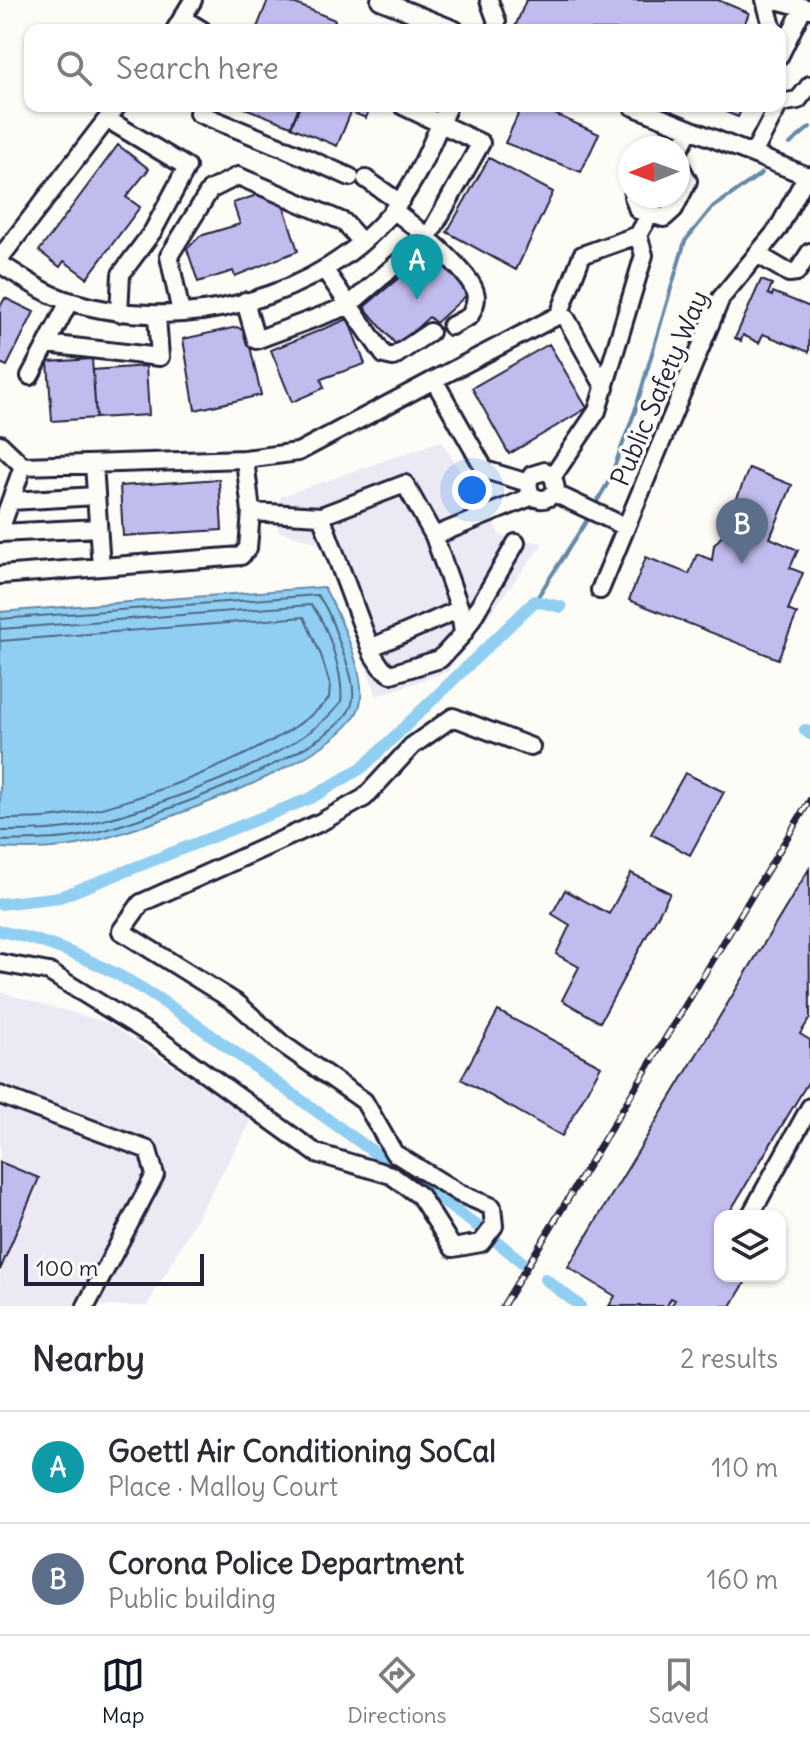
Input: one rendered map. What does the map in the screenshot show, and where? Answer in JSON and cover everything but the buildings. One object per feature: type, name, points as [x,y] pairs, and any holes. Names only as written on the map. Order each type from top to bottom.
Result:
[{"type":"street","points":[[179,24],[193,0]]},
{"type":"street","points":[[380,0],[440,24]]},
{"type":"street","points":[[489,0],[496,24]]},
{"type":"street","points":[[765,0],[771,24]]},
{"type":"street","points":[[776,0],[807,8],[786,45]]},
{"type":"street","points":[[786,103],[798,100],[810,85]]},
{"type":"street","points":[[119,313],[121,274],[153,231],[187,167],[112,112],[0,261],[69,302],[119,313],[157,317],[245,301],[324,269],[361,241],[396,206],[424,161],[445,112]]},
{"type":"street","points":[[245,301],[256,340],[348,306],[428,237],[481,143],[417,112]]},
{"type":"street","points":[[646,112],[808,176]]},
{"type":"street","points":[[753,154],[775,112]]},
{"type":"street","points":[[198,113],[358,178],[396,206],[475,288],[476,301],[470,316],[451,326]]},
{"type":"street","points":[[686,136],[689,131]]},
{"type":"street","points":[[181,313],[169,256],[210,190],[238,176],[344,222],[361,241]]},
{"type":"street","name":"Public Safety Way","points":[[600,590],[721,298],[778,229],[808,176]]},
{"type":"street","points":[[637,208],[664,218],[674,208]]},
{"type":"street","points":[[0,444],[23,466],[245,459],[298,452],[559,315],[582,255],[638,235],[650,214]]},
{"type":"street","points":[[553,476],[597,411],[644,255],[638,235]]},
{"type":"street","points":[[757,254],[789,273],[797,272],[810,252]]},
{"type":"street","points":[[324,269],[384,355],[393,357],[430,332]]},
{"type":"street","points":[[30,376],[69,302]]},
{"type":"street","points":[[559,315],[566,318],[605,388]]},
{"type":"street","points":[[47,344],[160,357],[157,317]]},
{"type":"street","points":[[434,380],[485,470],[530,489],[541,499],[554,493]]},
{"type":"street","points":[[0,575],[241,556],[248,548],[251,535],[245,459]]},
{"type":"street","points":[[94,464],[101,567]]},
{"type":"street","points":[[23,466],[0,532],[98,528]]},
{"type":"street","points":[[434,536],[530,489],[536,472],[545,471],[553,476],[556,484],[554,493]]},
{"type":"street","points":[[251,512],[321,516],[405,484],[434,536],[460,609],[463,634]]},
{"type":"street","points":[[554,493],[626,527]]},
{"type":"street","points":[[11,501],[96,496]]},
{"type":"street","points":[[321,516],[370,648],[381,667],[391,674],[440,659],[463,634],[516,543]]},
{"type":"street","points":[[370,648],[460,609]]},
{"type":"street","points":[[0,963],[49,972],[161,1041],[316,1153],[391,1175],[420,1196],[453,1248],[481,1243],[494,1226],[492,1207],[459,1193],[394,1153],[364,1101],[281,1043],[238,1004],[121,931],[141,903],[321,822],[364,798],[412,746],[453,717],[531,747]]},
{"type":"street","points":[[0,1095],[148,1150],[153,1160],[155,1175],[86,1306]]},
{"type":"street","points":[[753,1210],[810,1107]]},
{"type":"shaded area","points":[[441,441],[501,536],[543,543],[447,672],[377,696],[319,543],[278,531],[280,497]]},
{"type":"shaded area","points":[[0,992],[108,1023],[253,1118],[147,1306],[0,1306]]},
{"type":"water","points":[[324,587],[351,646],[360,681],[359,708],[344,729],[280,771],[195,808],[68,847],[0,848],[0,612]]},
{"type":"waterway","points":[[790,144],[810,127]]},
{"type":"waterway","points":[[596,503],[609,481],[635,411],[685,241],[711,209],[762,173]]},
{"type":"waterway","points":[[535,601],[587,520]]},
{"type":"waterway","points":[[0,904],[60,897],[311,798],[363,767],[535,601],[561,607]]},
{"type":"waterway","points":[[805,730],[810,734]]},
{"type":"waterway","points":[[0,931],[40,941],[76,955],[143,989],[483,1230]]},
{"type":"waterway","points":[[491,1237],[522,1262]]},
{"type":"waterway","points":[[545,1279],[580,1306]]},
{"type":"railway","points":[[503,1306],[810,800]]},
{"type":"place","name":"Goettl Air Conditioning SoCal","points":[[417,300]]},
{"type":"place","name":"Corona Police Department","points":[[742,564]]}]
